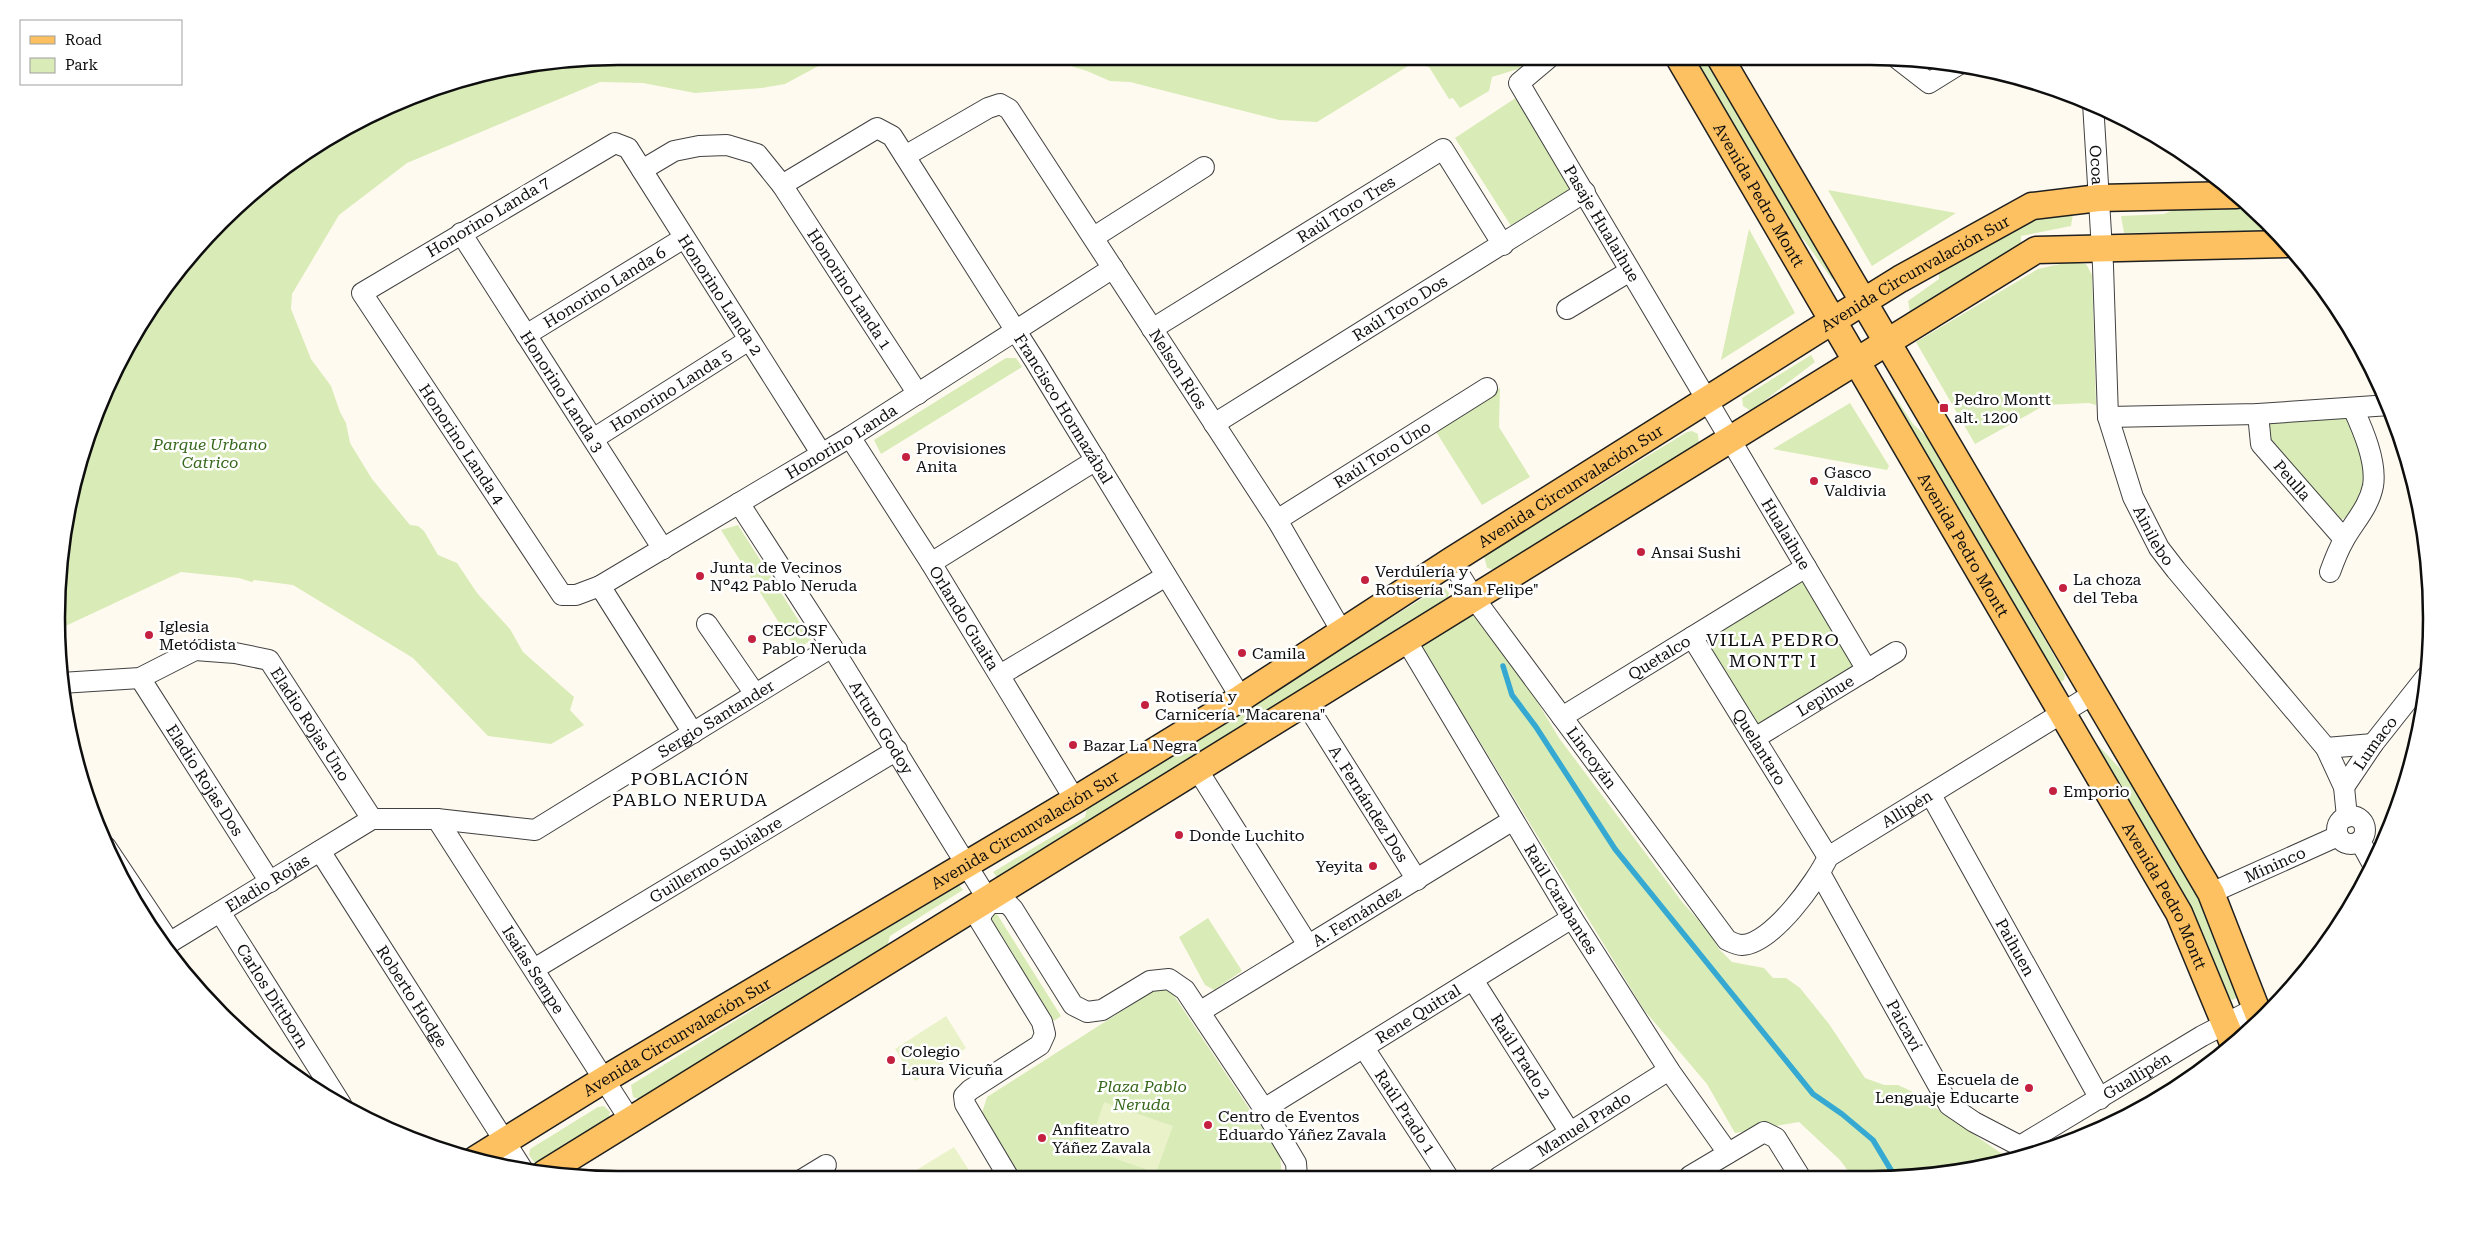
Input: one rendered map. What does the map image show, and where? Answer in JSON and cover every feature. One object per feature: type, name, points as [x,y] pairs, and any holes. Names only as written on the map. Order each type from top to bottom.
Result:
[{"type":"main road","name":"Avenida Pedro Montt","points":[[1683,65],[2179,913],[2229,1033]]},
{"type":"main road","points":[[1724,65],[2211,893],[2258,1012]]},
{"type":"main road","name":"Avenida Circunvalación Sur","points":[[484,1154],[604,1079],[1075,800],[1241,698],[1451,561],[1900,279],[2032,206],[2098,198],[2227,195]]},
{"type":"main road","points":[[553,1167],[988,901],[1197,769],[2036,250],[2278,244]]},
{"type":"street","name":"Pasaje Hualaihue","points":[[1540,65],[1519,83],[1706,400]]},
{"type":"street","points":[[1907,66],[1929,83],[1948,71]]},
{"type":"street","name":"Nelson Ríos","points":[[905,156],[988,108],[1000,104],[1009,109],[1277,520],[1342,632]]},
{"type":"street","name":"Ocoa","points":[[2093,112],[2098,198]]},
{"type":"street","name":"Francisco Hormazábal","points":[[782,185],[878,128],[892,136],[1096,460],[1241,698]]},
{"type":"street","name":"Honorino Landa 2","points":[[615,143],[628,148],[821,453]]},
{"type":"street","name":"Honorino Landa 7","points":[[362,293],[615,143]]},
{"type":"street","points":[[642,170],[674,151],[699,146],[727,145],[757,154],[782,185]]},
{"type":"street","name":"Raúl Toro Tres","points":[[1152,329],[1443,149],[1503,245]]},
{"type":"street","points":[[1094,237],[1204,167]]},
{"type":"street","name":"Honorino Landa 1","points":[[782,185],[918,394]]},
{"type":"street","name":"Raúl Toro Dos","points":[[1214,424],[1585,192]]},
{"type":"street","name":"Ainilebo","points":[[2098,198],[2102,248],[2108,417],[2133,497],[2159,548],[2326,748],[2344,787],[2347,817]]},
{"type":"street","name":"Honorino Landa 3","points":[[461,233],[663,549]]},
{"type":"street","name":"Honorino Landa 6","points":[[526,335],[684,238]]},
{"type":"street","name":"Honorino Landa","points":[[562,595],[576,596],[600,586],[663,549],[850,437],[1114,268]]},
{"type":"street","points":[[1567,309],[1630,271]]},
{"type":"street","name":"Honorino Landa 4","points":[[362,293],[562,595]]},
{"type":"street","name":"Honorino Landa 5","points":[[594,439],[749,340]]},
{"type":"street","name":"Raúl Toro Uno","points":[[1277,520],[1487,388]]},
{"type":"street","name":"Hualaihue","points":[[1706,400],[1867,670]]},
{"type":"street","points":[[2108,417],[2258,414],[2381,406]]},
{"type":"street","points":[[2330,572],[2344,539],[2359,520],[2373,486],[2371,464],[2361,426],[2353,408]]},
{"type":"street","name":"Peulla","points":[[2258,414],[2261,444],[2344,539]]},
{"type":"street","name":"Orlando Guaita","points":[[850,437],[931,563],[1075,800]]},
{"type":"street","points":[[931,563],[1096,460]]},
{"type":"street","name":"Arturo Godoy","points":[[739,503],[897,750],[988,901]]},
{"type":"street","name":"Lincoyán","points":[[1451,561],[1474,598],[1727,940],[1742,945]]},
{"type":"street","name":"Quetalco","points":[[1562,717],[1806,567]]},
{"type":"street","points":[[1000,676],[1166,576]]},
{"type":"street","points":[[600,586],[693,733]]},
{"type":"street","points":[[707,624],[755,694]]},
{"type":"street","name":"Quelantaro","points":[[1692,637],[1755,738],[1824,865]]},
{"type":"street","name":"Raúl Carabantes","points":[[1406,640],[1572,918],[1669,1070],[1728,1153]]},
{"type":"street","name":"Sergio Santander","points":[[372,819],[437,819],[535,830],[832,647]]},
{"type":"street","name":"Eladio Rojas Uno","points":[[69,682],[140,678],[196,650],[235,653],[269,660],[372,819]]},
{"type":"street","name":"Lepihue","points":[[1755,738],[1896,652]]},
{"type":"street","name":"Eladio Rojas Dos","points":[[140,678],[270,882]]},
{"type":"street","name":"Lumaco","points":[[2344,787],[2373,744],[2418,687]]},
{"type":"street","name":"Allipén","points":[[1742,945],[1768,935],[1794,908],[1824,865],[1931,795],[2093,694]]},
{"type":"street","name":"A. Fernández Dos","points":[[1305,702],[1417,880]]},
{"type":"street","points":[[2326,748],[2373,744]]},
{"type":"street","name":"Guillermo Subiabre","points":[[534,969],[897,750]]},
{"type":"street","points":[[1197,769],[1308,945]]},
{"type":"street","name":"Paihuen","points":[[1931,795],[2100,1099]]},
{"type":"street","points":[[2347,817],[2356,818],[2363,824],[2365,832],[2360,841],[2348,844],[2338,836],[2339,823],[2347,817]]},
{"type":"street","name":"Eladio Rojas","points":[[170,943],[372,819]]},
{"type":"street","name":"Isaías Sempe","points":[[437,819],[630,1120]]},
{"type":"street","name":"A. Fernández","points":[[1201,1012],[1513,820]]},
{"type":"street","name":"Mininco","points":[[2211,893],[2338,836]]},
{"type":"street","points":[[2360,841],[2369,857]]},
{"type":"street","name":"Roberto Hodge","points":[[320,851],[517,1161]]},
{"type":"street","name":"Paicaví","points":[[1824,865],[1949,1105],[1974,1122],[2020,1146]]},
{"type":"street","points":[[1006,1171],[965,1104],[964,1096],[970,1090],[1040,1045],[1045,1034],[1042,1022],[980,922],[982,912],[988,901],[1007,903],[1013,909],[1073,1005],[1087,1012],[1102,1010],[1150,982],[1169,980],[1185,990],[1264,1109],[1299,1171]]},
{"type":"street","name":"Carlos Dittborn","points":[[220,912],[335,1093]]},
{"type":"street","name":"Rene Quitral","points":[[1264,1109],[1572,918]]},
{"type":"street","name":"Raúl Prado 2","points":[[1474,980],[1569,1131]]},
{"type":"street","name":"Guallipén","points":[[2020,1146],[2100,1099],[2229,1033],[2258,1012]]},
{"type":"street","name":"Raúl Prado 1","points":[[1364,1048],[1444,1171]]},
{"type":"street","name":"Manuel Prado","points":[[1507,1171],[1669,1070]]},
{"type":"street","points":[[1698,1171],[1764,1132],[1776,1138],[1797,1171]]},
{"type":"street","points":[[816,1171],[826,1165]]},
{"type":"green space","name":"Parque Urbano Catrico","points":[[820,65],[785,84],[762,88],[695,93],[643,83],[600,82],[407,163],[339,215],[292,294],[291,309],[311,359],[331,386],[346,423],[350,443],[372,479],[410,525],[418,526],[424,531],[438,555],[457,563],[477,593],[510,629],[523,652],[574,697],[570,710],[584,725],[551,744],[488,736],[413,658],[293,585],[254,580],[252,582],[239,578],[181,572],[65,626],[66,582],[76,510],[94,440],[122,373],[139,341],[179,281],[227,227],[281,179],[341,139],[406,107],[440,94],[510,76],[582,66]]},
{"type":"green space","points":[[1067,65],[1410,65],[1317,122],[1279,120],[1130,82],[1110,81]]},
{"type":"green space","points":[[1421,65],[1531,65],[1492,77],[1489,91],[1460,108],[1453,98],[1449,99],[1429,67]]},
{"type":"green space","points":[[1694,65],[1710,65],[1795,209],[1839,275],[1832,279],[1804,240],[1780,219]]},
{"type":"green space","points":[[1517,97],[1570,179],[1568,194],[1513,229],[1455,138]]},
{"type":"green space","points":[[1828,190],[1956,213],[1872,266]]},
{"type":"green space","points":[[2238,205],[2265,231],[2124,233],[2121,216],[2164,214],[2182,206]]},
{"type":"green space","points":[[2073,214],[2071,226],[2021,236],[2021,248],[1919,316],[1910,312],[1908,301],[1939,279],[1939,270],[2022,219]]},
{"type":"green space","points":[[1749,229],[1795,313],[1721,360]]},
{"type":"green space","points":[[2069,262],[2086,264],[2092,275],[2096,405],[2089,403],[2045,405],[1975,444],[1916,342],[2038,269]]},
{"type":"green space","points":[[1811,355],[1815,362],[1751,411],[1743,406],[1742,398]]},
{"type":"green space","points":[[1006,358],[1016,358],[1022,367],[881,454],[874,440]]},
{"type":"green space","points":[[1500,388],[1499,427],[1530,477],[1482,505],[1433,427]]},
{"type":"green space","points":[[1890,389],[1913,424],[1931,441],[2065,675],[2064,680],[2059,683],[1884,391]]},
{"type":"green space","points":[[1850,403],[1889,466],[1887,470],[1773,449]]},
{"type":"green space","points":[[2347,416],[2360,446],[2366,476],[2354,514],[2341,520],[2330,518],[2269,441],[2270,420]]},
{"type":"green space","points":[[1692,431],[1698,434],[1699,445],[1495,570],[1487,568],[1484,556],[1687,432]]},
{"type":"green space","points":[[738,525],[811,640],[796,650],[721,530]]},
{"type":"green space","points":[[1802,581],[1853,664],[1851,672],[1761,730],[1706,641]]},
{"type":"green space","points":[[1441,587],[1445,588],[1449,593],[1447,602],[998,879],[993,872],[1085,817],[1088,805]]},
{"type":"green space","points":[[1475,609],[1532,693],[1559,738],[1683,903],[1709,932],[1719,949],[1732,962],[1764,968],[1773,978],[1786,978],[1800,988],[1829,1024],[1865,1078],[1884,1085],[1898,1085],[1911,1091],[2003,1154],[1942,1166],[1906,1170],[1848,1171],[1840,1160],[1799,1122],[1735,1133],[1707,1084],[1644,1010],[1420,644]]},
{"type":"green space","points":[[2083,722],[2094,741],[2133,782],[2201,899],[2239,997],[2232,1000],[2225,993],[2079,725]]},
{"type":"green space","points":[[958,883],[963,890],[890,936],[886,951],[641,1100],[633,1097],[631,1085]]},
{"type":"green space","points":[[995,911],[1061,1016],[1054,1021],[989,915]]},
{"type":"green space","points":[[1208,918],[1242,971],[1214,990],[1205,985],[1179,937]]},
{"type":"green space","name":"Plaza Pablo Neruda","points":[[1158,988],[1171,991],[1280,1155],[1281,1171],[1018,1171],[982,1113],[987,1097]]},
{"type":"green space","points":[[946,1016],[966,1048],[915,1081],[895,1049]]},
{"type":"green space","points":[[1104,1102],[1173,1126],[1157,1171],[1150,1171],[1088,1149]]},
{"type":"green space","points":[[604,1106],[610,1112],[608,1120],[542,1162],[534,1162],[529,1155],[530,1149],[598,1107]]},
{"type":"green space","points":[[954,1147],[969,1171],[915,1171]]},
{"type":"waterway","points":[[1503,666],[1512,695],[1536,727],[1615,849],[1813,1094],[1842,1114],[1873,1140],[1891,1170]]},
{"type":"place","name":"Pedro Montt alt. 1200","points":[[1944,408]]},
{"type":"place","name":"Provisiones Anita","points":[[906,457]]},
{"type":"place","name":"Gasco Valdivia","points":[[1814,481]]},
{"type":"place","name":"Ansai Sushi","points":[[1641,552]]},
{"type":"place","name":"Junta de Vecinos N°42 Pablo Neruda","points":[[700,576]]},
{"type":"place","name":"Verdulería y Rotisería \"San Felipe\"","points":[[1365,580]]},
{"type":"place","name":"La choza del Teba","points":[[2063,588]]},
{"type":"place","name":"Iglesia Metódista","points":[[149,635]]},
{"type":"place","name":"CECOSF Pablo Neruda","points":[[752,639]]},
{"type":"place","name":"Camila","points":[[1242,653]]},
{"type":"place","name":"Rotisería y Carnicería \"Macarena\"","points":[[1145,705]]},
{"type":"place","name":"Bazar La Negra","points":[[1073,745]]},
{"type":"place","name":"Emporio","points":[[2053,791]]},
{"type":"place","name":"Donde Luchito","points":[[1179,835]]},
{"type":"place","name":"Yeyita","points":[[1373,866]]},
{"type":"place","name":"Colegio Laura Vicuña","points":[[891,1060]]},
{"type":"place","name":"Escuela de Lenguaje Educarte","points":[[2029,1088]]},
{"type":"place","name":"Centro de Eventos Eduardo Yáñez Zavala","points":[[1208,1125]]},
{"type":"place","name":"Anfiteatro Yáñez Zavala","points":[[1042,1138]]},
{"type":"district","name":"VILLA PEDRO MONTT I","points":[[1773,649]]},
{"type":"district","name":"POBLACIÓN PABLO NERUDA","points":[[690,788]]}]
